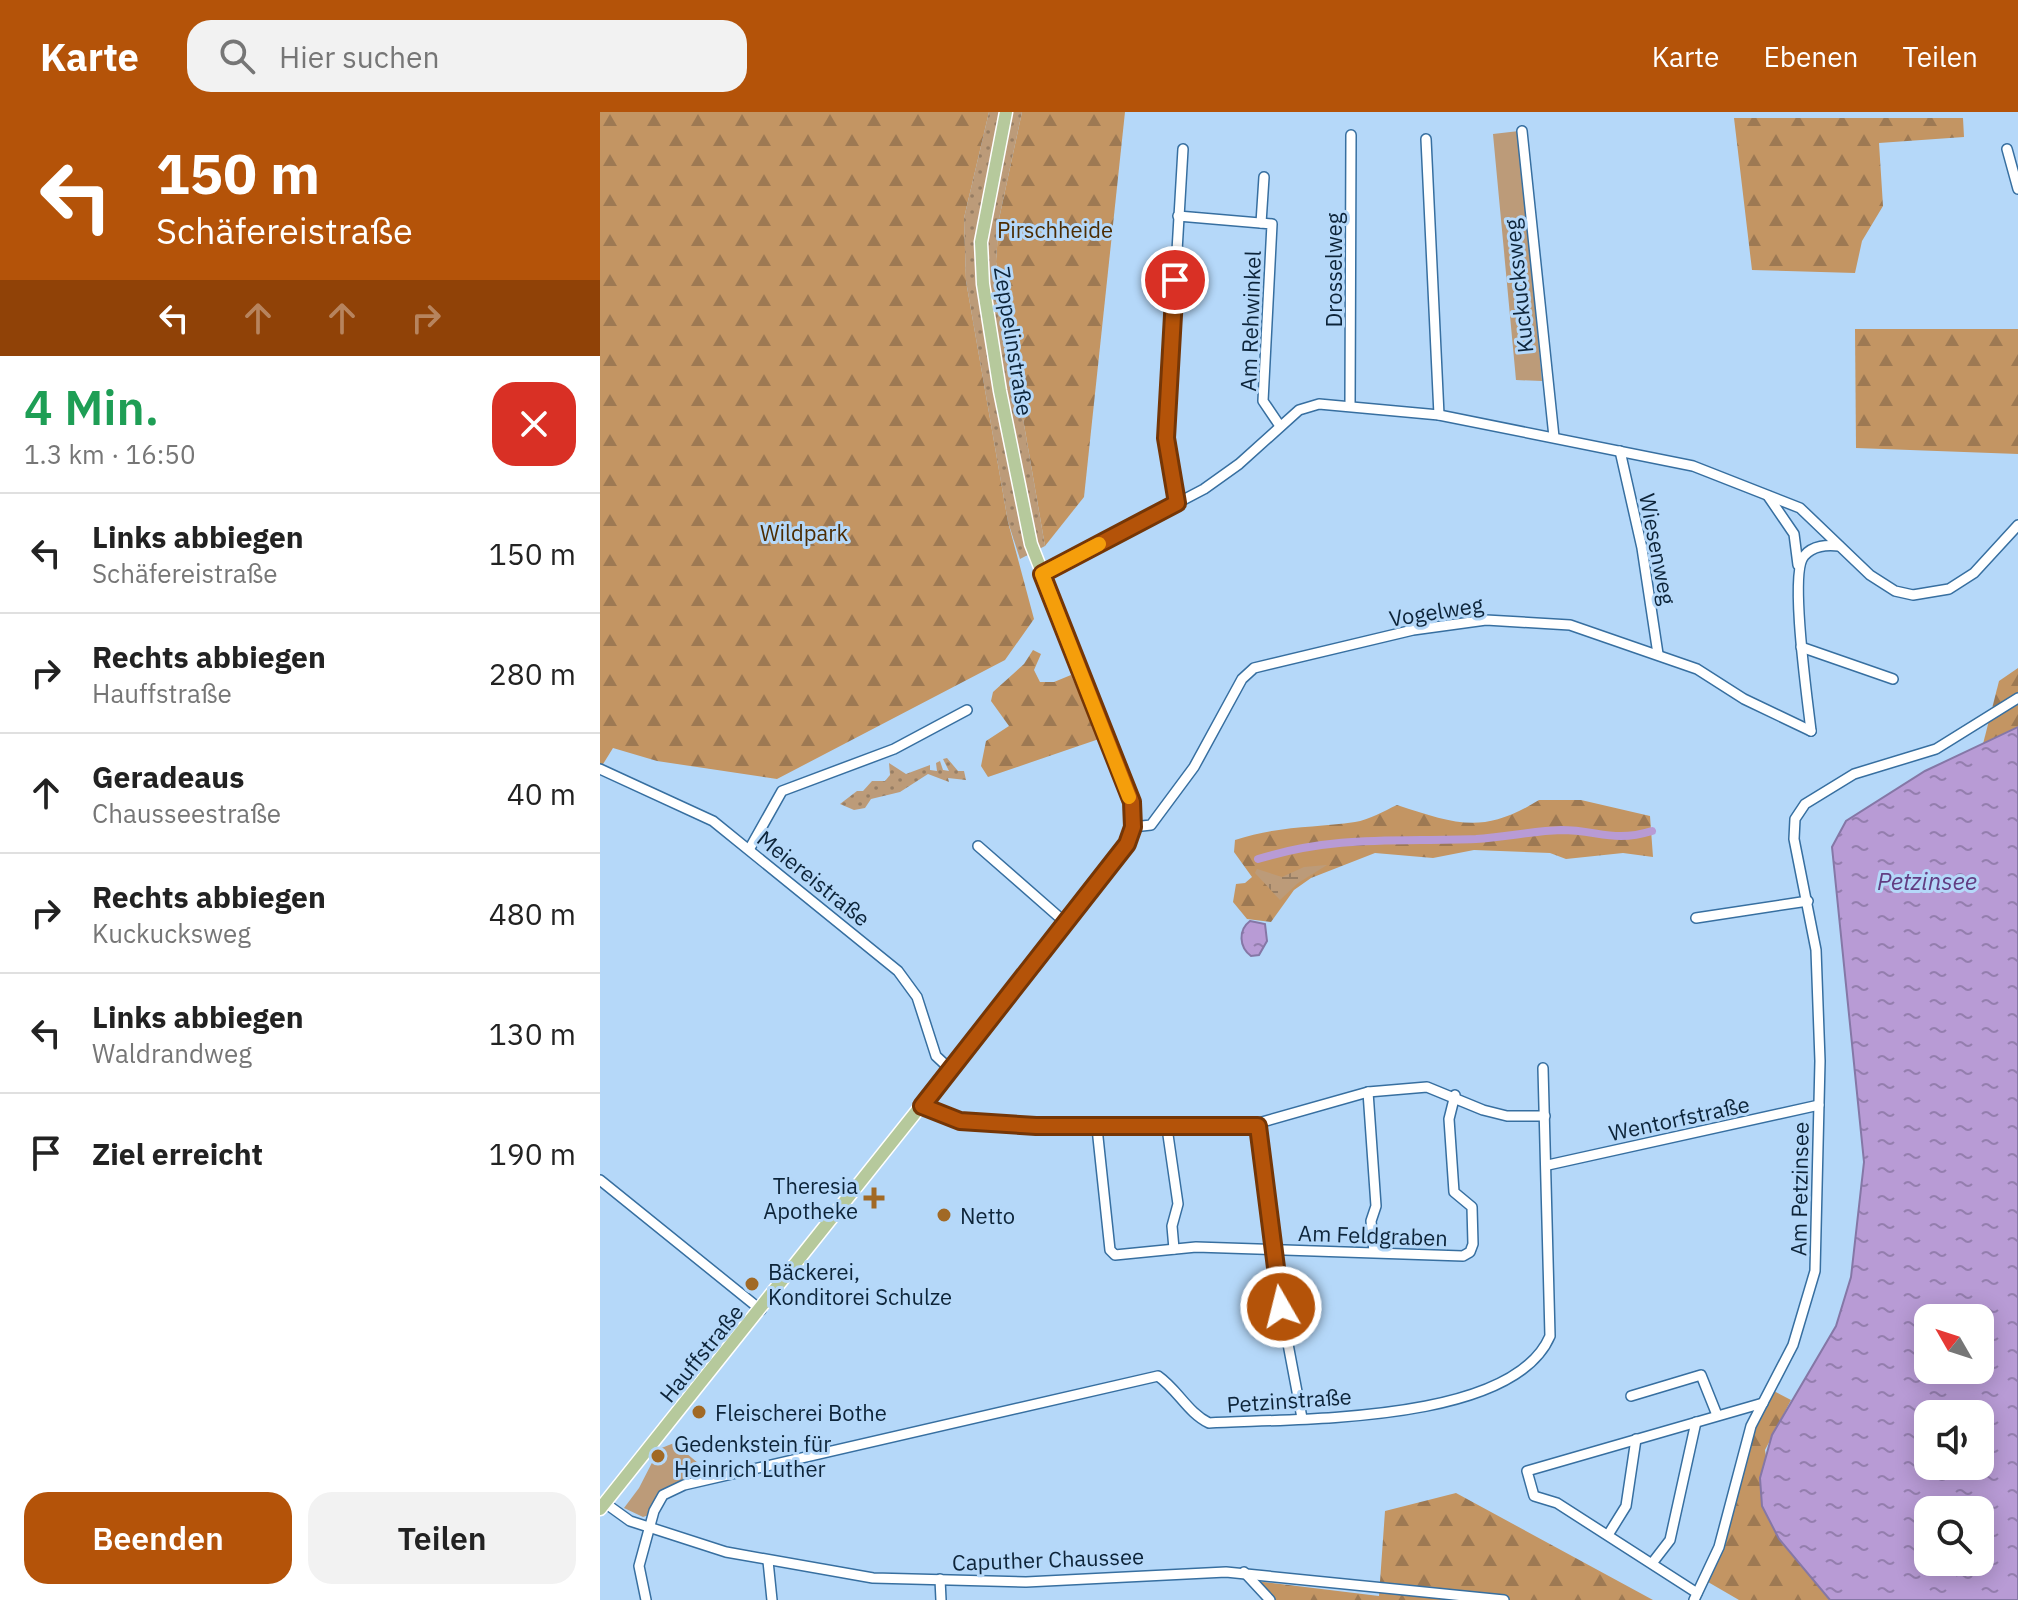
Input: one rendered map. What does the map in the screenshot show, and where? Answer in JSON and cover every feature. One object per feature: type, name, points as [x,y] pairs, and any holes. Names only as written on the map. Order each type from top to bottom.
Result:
[{"type":"main road","name":"Zeppelinstraße","points":[[1006,112],[986,202],[982,264],[1019,495],[1042,574],[1132,802],[1133,827]]},
{"type":"main road","name":"Hauffstraße","points":[[602,1506],[1067,924],[1119,857],[1133,827]]},
{"type":"street","name":"Kuckucksweg","points":[[1522,131],[1554,437]]},
{"type":"street","name":"Drosselweg","points":[[1350,406],[1351,135]]},
{"type":"street","points":[[1426,139],[1439,415]]},
{"type":"street","points":[[1177,503],[1166,438],[1183,149]]},
{"type":"street","points":[[2007,149],[2018,189]]},
{"type":"street","name":"Am Rehwinkel","points":[[1261,223],[1264,177]]},
{"type":"street","name":"Am Rehwinkel","points":[[1178,216],[1272,224],[1263,401],[1280,426]]},
{"type":"street","points":[[1042,574],[1177,503],[1239,464],[1299,410],[1319,404],[1439,415],[1693,466],[1800,508],[1870,575],[1895,591],[1934,593],[1949,589],[1974,573],[2018,525]]},
{"type":"street","name":"Wiesenweg","points":[[1620,451],[1642,548],[1658,654]]},
{"type":"street","points":[[1767,495],[1794,534],[1801,647],[1893,679]]},
{"type":"street","points":[[1798,568],[1804,556],[1816,548],[1825,544],[1839,546]]},
{"type":"street","name":"Vogelweg","points":[[1133,827],[1151,825],[1194,767],[1242,679],[1254,668],[1273,660],[1315,656],[1413,630],[1486,620],[1570,625],[1697,669],[1744,699],[1811,731],[1801,647]]},
{"type":"street","name":"Am Petzinsee","points":[[1695,1597],[1719,1547],[1751,1426],[1793,1345],[1815,1271],[1819,1105],[1816,950],[1793,827],[1798,810],[1854,774],[1936,749],[2018,698]]},
{"type":"street","points":[[750,848],[782,791],[894,749],[967,710]]},
{"type":"street","name":"Meiereistraße","points":[[600,769],[699,813],[750,848],[898,971],[917,997],[936,1056],[951,1070]]},
{"type":"street","points":[[978,846],[1067,924]]},
{"type":"street","points":[[1696,918],[1808,901]]},
{"type":"street","name":"Petzinstraße","points":[[650,1527],[663,1495],[670,1489],[1158,1376],[1178,1390],[1195,1416],[1209,1423],[1402,1410],[1477,1395],[1504,1383],[1543,1352],[1550,1336],[1552,1308],[1543,1068]]},
{"type":"street","points":[[922,1106],[960,1121],[1097,1128],[1258,1126],[1368,1092],[1427,1087],[1455,1095],[1483,1110],[1507,1116],[1545,1116]]},
{"type":"street","points":[[1368,1092],[1376,1206],[1371,1221],[1374,1252]]},
{"type":"street","name":"Am Feldgraben","points":[[1097,1128],[1110,1250],[1122,1256],[1174,1249],[1273,1249],[1452,1256],[1470,1252],[1473,1244],[1472,1207],[1454,1192],[1449,1119],[1455,1095]]},
{"type":"street","name":"Wentorfstraße","points":[[1548,1165],[1819,1105]]},
{"type":"street","points":[[1258,1126],[1273,1249],[1302,1418]]},
{"type":"street","points":[[1167,1128],[1178,1204],[1172,1226],[1174,1249]]},
{"type":"street","points":[[600,1180],[761,1310]]},
{"type":"street","points":[[1631,1396],[1701,1375],[1717,1415]]},
{"type":"street","points":[[1695,1597],[1653,1562],[1557,1503],[1534,1496],[1527,1471],[1763,1403]]},
{"type":"street","points":[[1653,1562],[1670,1540],[1696,1422]]},
{"type":"street","points":[[1608,1535],[1626,1506],[1636,1439]]},
{"type":"street","name":"Caputher Chaussee","points":[[602,1506],[630,1521],[726,1552],[873,1578],[1026,1582],[1191,1572],[1244,1572],[1504,1600]]},
{"type":"street","points":[[646,1600],[639,1566],[650,1527]]},
{"type":"street","points":[[768,1561],[772,1600]]},
{"type":"street","points":[[1244,1572],[1270,1600]]},
{"type":"street","points":[[940,1579],[941,1600]]},
{"type":"green space","name":"Wildpark","points":[[600,112],[989,112],[964,218],[966,281],[1008,522],[1034,619],[1005,660],[777,779],[657,761],[613,748],[600,769]]},
{"type":"green space","points":[[989,112],[1022,112],[999,219],[996,262],[1045,546],[1020,559],[1008,522],[966,281],[964,218]]},
{"type":"green space","name":"Pirschheide","points":[[1022,112],[1125,112],[1084,497],[1045,546],[996,262],[999,219]]},
{"type":"green space","points":[[1734,118],[1963,118],[1964,137],[1879,143],[1883,206],[1862,241],[1855,273],[1752,270]]},
{"type":"green space","points":[[1519,131],[1542,381],[1516,380],[1493,134]]},
{"type":"green space","points":[[1855,329],[2018,329],[2018,454],[1856,448]]},
{"type":"green space","points":[[1033,650],[1041,654],[1034,670],[1040,682],[1054,682],[1071,675],[1099,739],[988,777],[981,766],[986,741],[1009,726],[991,701],[993,692],[1024,664]]},
{"type":"green space","points":[[2018,668],[2018,727],[1983,744],[1999,681]]},
{"type":"green space","points":[[947,758],[958,771],[964,771],[966,780],[948,778],[949,782],[928,774],[900,792],[871,799],[865,808],[854,810],[840,804],[857,791],[863,791],[872,781],[885,781],[890,775],[889,763],[906,774],[930,765],[930,770],[937,771],[936,763],[940,761],[943,770],[949,771],[943,759]]},
{"type":"green space","points":[[1539,800],[1581,800],[1650,816],[1653,857],[1623,853],[1566,859],[1550,853],[1474,850],[1433,858],[1375,853],[1311,878],[1294,890],[1271,922],[1247,919],[1233,902],[1236,884],[1245,883],[1252,877],[1234,852],[1235,840],[1250,835],[1360,821],[1397,805],[1453,821],[1485,822],[1519,811]]},
{"type":"green space","points":[[1327,865],[1298,883],[1280,900],[1255,873],[1257,869],[1282,877],[1304,867]]},
{"type":"green space","points":[[1772,1390],[1791,1400],[1765,1450],[1779,1539],[1830,1600],[1739,1600],[1708,1582],[1761,1413]]},
{"type":"green space","points":[[674,1443],[698,1463],[699,1479],[665,1488],[649,1515],[643,1517],[624,1508],[639,1488],[659,1449]]},
{"type":"green space","points":[[1456,1493],[1653,1600],[1272,1600],[1255,1581],[1379,1596],[1385,1511]]},
{"type":"water","name":"Petzinsee","points":[[2018,727],[2018,1600],[1830,1600],[1779,1539],[1762,1506],[1760,1478],[1772,1435],[1836,1326],[1851,1277],[1864,1162],[1832,847],[1846,821],[1925,771]]},
{"type":"water","points":[[1250,921],[1265,924],[1267,941],[1259,955],[1251,956],[1242,943],[1243,929]]},
{"type":"waterway","points":[[1258,859],[1341,843],[1476,839],[1561,830],[1616,836],[1652,831]]},
{"type":"slow traffic","points":[[1099,544],[1042,574],[1129,797]]},
{"type":"place","name":"Theresia Apotheke","points":[[874,1198]]},
{"type":"place","name":"Netto","points":[[944,1215]]},
{"type":"place","name":"Bäckerei, Konditorei Schulze","points":[[752,1284]]},
{"type":"place","name":"Fleischerei Bothe","points":[[699,1412]]},
{"type":"place","name":"Gedenkstein für Heinrich Luther","points":[[658,1456]]},
{"type":"route","points":[[1175,280],[1166,453],[1177,503],[1042,574],[1132,802],[1133,827],[1119,857],[922,1106],[960,1121],[1036,1126],[1258,1126],[1281,1307]]}]
